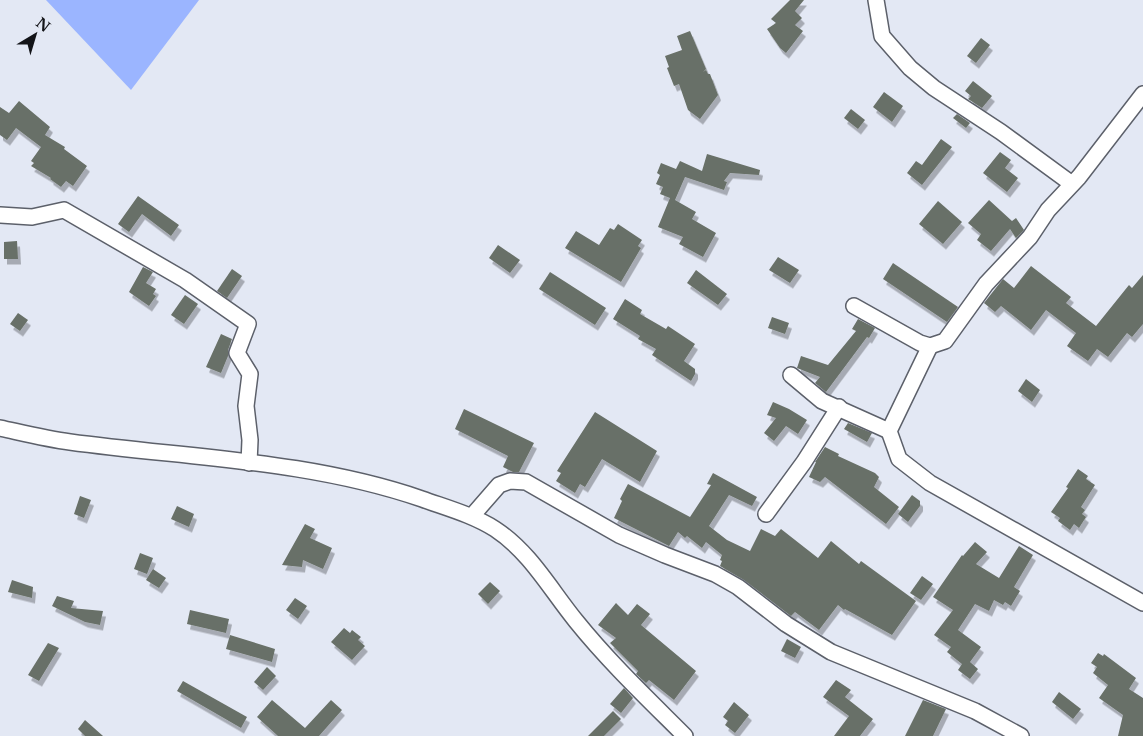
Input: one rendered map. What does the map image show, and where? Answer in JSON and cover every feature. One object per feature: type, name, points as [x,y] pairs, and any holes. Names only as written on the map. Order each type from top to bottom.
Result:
[{"type":"street","points":[[876,0],[882,36],[910,68],[934,88],[1001,132],[1072,184]]},
{"type":"street","points":[[854,306],[920,343],[930,346],[944,341],[986,284],[1030,237],[1048,210],[1072,184],[1143,94]]},
{"type":"street","points":[[0,215],[32,217],[64,210],[185,280],[248,324],[237,353],[250,374],[246,406],[250,440],[249,463]]},
{"type":"street","points":[[930,346],[889,431],[899,459],[930,483],[1143,603]]},
{"type":"street","points":[[791,375],[822,401],[889,431]]},
{"type":"street","points":[[766,514],[804,462],[839,407]]},
{"type":"street","points":[[0,428],[68,442],[342,476],[398,491],[472,516],[496,530],[517,547],[539,571],[575,621],[685,736]]},
{"type":"street","points":[[472,516],[499,485],[510,481],[526,482],[619,534],[665,555],[715,574],[738,588],[786,624],[832,652],[975,711],[1021,736]]},
{"type":"shaded area","points":[[46,0],[199,0],[131,90]]},
{"type":"building","points":[[790,0],[804,0],[795,11],[802,18],[795,25],[803,31],[786,53],[780,48],[767,29],[776,23],[771,19]]},
{"type":"building","points":[[690,31],[706,69],[703,72],[706,70],[710,74],[718,95],[700,119],[688,110],[679,84],[674,86],[667,68],[669,67],[665,56],[682,50],[677,36]]},
{"type":"building","points":[[981,38],[990,45],[976,63],[967,56]]},
{"type":"building","points":[[973,81],[992,96],[982,108],[968,99],[971,96],[965,91]]},
{"type":"building","points":[[884,92],[903,106],[892,122],[873,107]]},
{"type":"building","points":[[19,101],[50,127],[45,135],[65,147],[64,149],[87,166],[73,186],[66,181],[61,187],[51,178],[31,166],[34,163],[31,161],[41,147],[16,128],[7,140],[0,135],[0,107],[9,113]]},
{"type":"building","points":[[851,109],[865,120],[858,129],[844,118]]},
{"type":"building","points":[[957,114],[970,123],[966,128],[953,118]]},
{"type":"building","points":[[941,139],[952,147],[922,185],[907,173],[916,161],[922,165]]},
{"type":"building","points":[[1000,152],[1011,160],[1005,168],[1018,178],[1007,192],[983,173]]},
{"type":"building","points":[[707,154],[760,170],[759,175],[730,173],[724,181],[727,182],[724,190],[685,177],[675,200],[696,212],[692,219],[716,233],[703,257],[679,244],[683,237],[658,227],[670,198],[660,194],[663,187],[656,184],[660,175],[657,173],[661,163],[676,169],[680,161],[702,171]]},
{"type":"building","points":[[138,196],[179,225],[171,236],[142,214],[129,232],[118,224]]},
{"type":"building","points":[[989,200],[1012,221],[1016,218],[1024,230],[1016,238],[1010,229],[991,251],[977,240],[981,234],[968,223]]},
{"type":"building","points":[[938,201],[962,222],[943,244],[919,224]]},
{"type":"building","points":[[618,224],[642,240],[638,246],[641,248],[621,282],[565,248],[576,231],[599,245],[610,228],[614,230]]},
{"type":"building","points":[[17,241],[18,259],[4,259],[4,242]]},
{"type":"building","points":[[498,245],[520,260],[510,273],[489,258]]},
{"type":"building","points":[[778,257],[799,270],[790,283],[769,270]]},
{"type":"building","points":[[893,263],[958,307],[947,322],[883,279]]},
{"type":"building","points":[[1031,266],[1071,297],[1066,303],[1096,326],[1129,285],[1132,288],[1143,275],[1143,324],[1132,337],[1127,333],[1108,357],[1097,349],[1088,361],[1067,346],[1076,333],[1046,310],[1031,330],[1001,306],[995,312],[984,303],[1003,279],[1014,288]]},
{"type":"building","points":[[143,267],[153,272],[146,283],[156,289],[153,294],[156,296],[149,306],[129,292]]},
{"type":"building","points":[[232,269],[242,276],[227,298],[217,291]]},
{"type":"building","points":[[696,270],[727,294],[718,305],[687,283]]},
{"type":"building","points":[[550,272],[606,308],[595,325],[539,289]]},
{"type":"building","points":[[185,295],[198,304],[184,324],[171,315]]},
{"type":"building","points":[[625,299],[642,310],[640,314],[666,329],[668,326],[695,344],[684,361],[695,369],[695,374],[691,381],[652,355],[656,349],[638,339],[640,336],[613,319]]},
{"type":"building","points":[[18,313],[28,320],[20,331],[10,324]]},
{"type":"building","points":[[772,317],[789,323],[785,334],[768,328]]},
{"type":"building","points":[[858,319],[875,328],[826,392],[815,383],[820,377],[797,368],[801,356],[828,365],[856,331],[852,329]]},
{"type":"building","points":[[221,334],[232,339],[221,373],[206,367]]},
{"type":"building","points":[[1026,379],[1040,390],[1032,402],[1018,391]]},
{"type":"building","points":[[773,402],[807,420],[798,434],[786,426],[774,441],[764,433],[776,418],[767,415]]},
{"type":"building","points":[[464,409],[534,443],[519,472],[513,472],[503,467],[508,456],[455,429]]},
{"type":"building","points":[[595,412],[657,451],[640,482],[602,459],[585,487],[580,484],[575,493],[556,481],[561,473],[557,471]]},
{"type":"building","points":[[848,423],[872,433],[867,442],[844,429]]},
{"type":"building","points":[[825,447],[839,454],[838,456],[875,473],[879,477],[874,487],[899,507],[886,524],[825,477],[820,482],[809,477],[815,462]]},
{"type":"building","points":[[1078,469],[1088,476],[1086,479],[1095,485],[1081,507],[1085,510],[1082,514],[1086,517],[1079,528],[1074,524],[1070,530],[1058,521],[1060,518],[1051,512],[1068,488],[1066,487]]},
{"type":"building","points":[[713,473],[757,497],[752,506],[729,495],[709,526],[727,540],[750,551],[761,529],[775,536],[781,529],[818,558],[831,541],[859,564],[861,561],[916,601],[892,635],[838,605],[819,630],[795,612],[791,616],[744,580],[720,566],[722,555],[706,542],[702,548],[687,536],[685,538],[678,532],[669,546],[614,518],[622,501],[620,499],[628,484],[690,517],[711,485],[707,484]]},
{"type":"building","points":[[912,495],[920,501],[920,506],[908,522],[898,514]]},
{"type":"building","points":[[80,496],[91,500],[84,518],[74,514]]},
{"type":"building","points":[[177,506],[194,514],[189,527],[171,519]]},
{"type":"building","points":[[305,524],[315,529],[310,538],[332,548],[323,569],[303,560],[302,567],[282,565]]},
{"type":"building","points":[[975,542],[987,552],[976,564],[999,578],[1019,546],[1033,555],[1014,587],[1020,591],[1011,606],[1005,602],[1003,605],[994,600],[989,611],[975,604],[958,630],[981,647],[970,662],[978,669],[970,679],[958,670],[962,664],[947,652],[951,647],[934,635],[953,610],[933,597],[962,555]]},
{"type":"building","points":[[140,553],[153,558],[147,574],[134,569]]},
{"type":"building","points":[[153,569],[166,578],[159,588],[146,580]]},
{"type":"building","points":[[922,576],[933,584],[921,600],[910,593]]},
{"type":"building","points":[[12,580],[33,587],[32,598],[8,592]]},
{"type":"building","points":[[490,582],[500,591],[488,604],[478,594]]},
{"type":"building","points":[[57,596],[74,601],[71,608],[103,611],[100,625],[85,622],[52,606]]},
{"type":"building","points":[[295,598],[307,606],[298,619],[286,610]]},
{"type":"building","points":[[616,603],[628,615],[637,604],[650,614],[641,625],[696,671],[674,700],[649,680],[646,683],[636,674],[638,671],[610,643],[616,638],[598,625]]},
{"type":"building","points":[[190,610],[229,619],[226,633],[187,624]]},
{"type":"building","points":[[344,628],[350,633],[352,630],[361,637],[358,640],[365,646],[352,660],[331,642]]},
{"type":"building","points":[[230,635],[275,649],[272,662],[226,649]]},
{"type":"building","points":[[787,639],[801,647],[795,658],[781,651]]},
{"type":"building","points":[[48,643],[59,648],[39,681],[28,675]]},
{"type":"building","points":[[1098,653],[1103,656],[1104,654],[1136,678],[1129,689],[1143,698],[1143,736],[1118,736],[1123,715],[1099,698],[1108,685],[1093,673],[1097,667],[1091,663]]},
{"type":"building","points":[[267,667],[276,676],[263,690],[254,682]]},
{"type":"building","points":[[836,680],[851,690],[845,697],[873,719],[860,736],[834,736],[849,716],[823,697]]},
{"type":"building","points":[[183,681],[247,717],[241,728],[177,691]]},
{"type":"building","points":[[624,688],[633,698],[621,713],[610,704]]},
{"type":"building","points":[[1059,692],[1081,709],[1073,719],[1052,702]]},
{"type":"building","points":[[272,700],[305,728],[331,700],[342,710],[319,736],[278,736],[257,717]]},
{"type":"building","points":[[923,700],[946,709],[933,736],[905,736]]},
{"type":"building","points":[[734,702],[749,715],[735,733],[725,725],[728,721],[723,717]]},
{"type":"building","points":[[613,711],[621,719],[604,736],[588,736]]},
{"type":"building","points":[[85,720],[103,736],[85,736],[78,729]]}]
